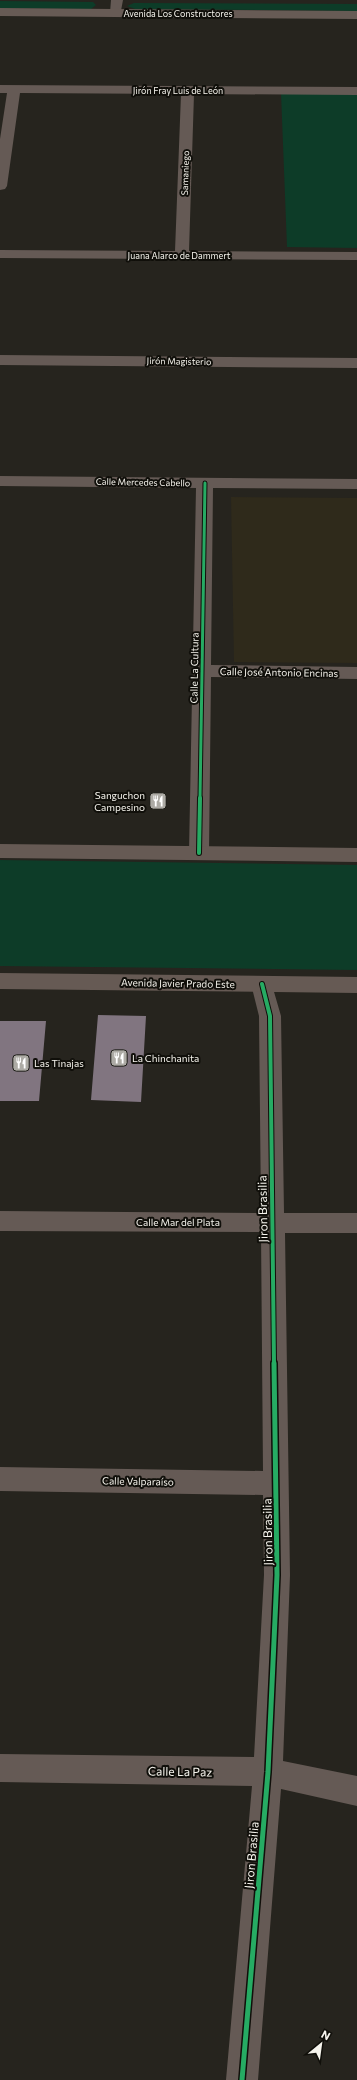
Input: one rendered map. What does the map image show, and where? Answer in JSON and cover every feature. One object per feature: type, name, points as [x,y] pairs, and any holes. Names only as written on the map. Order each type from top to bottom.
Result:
[{"type":"main road","points":[[0,851],[357,855]]},
{"type":"main road","name":"Avenida Javier Prado Este","points":[[0,981],[357,985]]},
{"type":"street","points":[[116,13],[117,0]]},
{"type":"street","name":"Avenida Los Constructores","points":[[0,12],[357,15]]},
{"type":"street","name":"Jirón Fray Luis de León","points":[[0,89],[357,91]]},
{"type":"street","points":[[0,186],[14,89]]},
{"type":"street","name":"Samaniego","points":[[182,255],[188,90]]},
{"type":"street","name":"Juana Alarco de Dammert","points":[[0,254],[357,256]]},
{"type":"street","name":"Jirón Magisterio","points":[[0,360],[357,363]]},
{"type":"street","name":"Calle Mercedes Cabello","points":[[0,481],[357,484]]},
{"type":"street","name":"Calle La Cultura","points":[[199,853],[205,483]]},
{"type":"street","name":"Calle José Antonio Encinas","points":[[202,670],[357,673]]},
{"type":"street","name":"Jiron Brasilia","points":[[242,2080],[268,1772],[275,1648],[277,1575],[270,1016],[262,984]]},
{"type":"street","name":"Calle Mar del Plata","points":[[0,1221],[357,1223]]},
{"type":"street","name":"Calle Valparaíso","points":[[0,1479],[276,1482]]},
{"type":"street","name":"Calle La Paz","points":[[0,1768],[268,1772],[357,1791]]},
{"type":"shaded area","points":[[231,497],[357,498],[357,663],[234,662]]},
{"type":"green space","points":[[0,1],[93,2],[96,5],[91,9],[0,8]]},
{"type":"green space","points":[[134,3],[357,4],[357,11],[135,9],[127,6]]},
{"type":"green space","points":[[281,93],[357,94],[357,248],[287,247]]},
{"type":"green space","points":[[0,860],[357,865],[357,970],[0,966]]},
{"type":"building","name":"La Chinchanita","points":[[98,1015],[146,1016],[141,1102],[91,1100]]},
{"type":"building","name":"Las Tinajas","points":[[0,1021],[46,1021],[39,1101],[0,1101]]},
{"type":"cycle path","points":[[199,853],[205,483]]},
{"type":"cycle path","points":[[242,2080],[268,1772],[277,1575],[270,1016],[262,984]]},
{"type":"place","name":"Sanguchon Campesino","points":[[158,801]]},
{"type":"place","name":"La Chinchanita","points":[[119,1058]]},
{"type":"place","name":"Las Tinajas","points":[[21,1063]]}]
